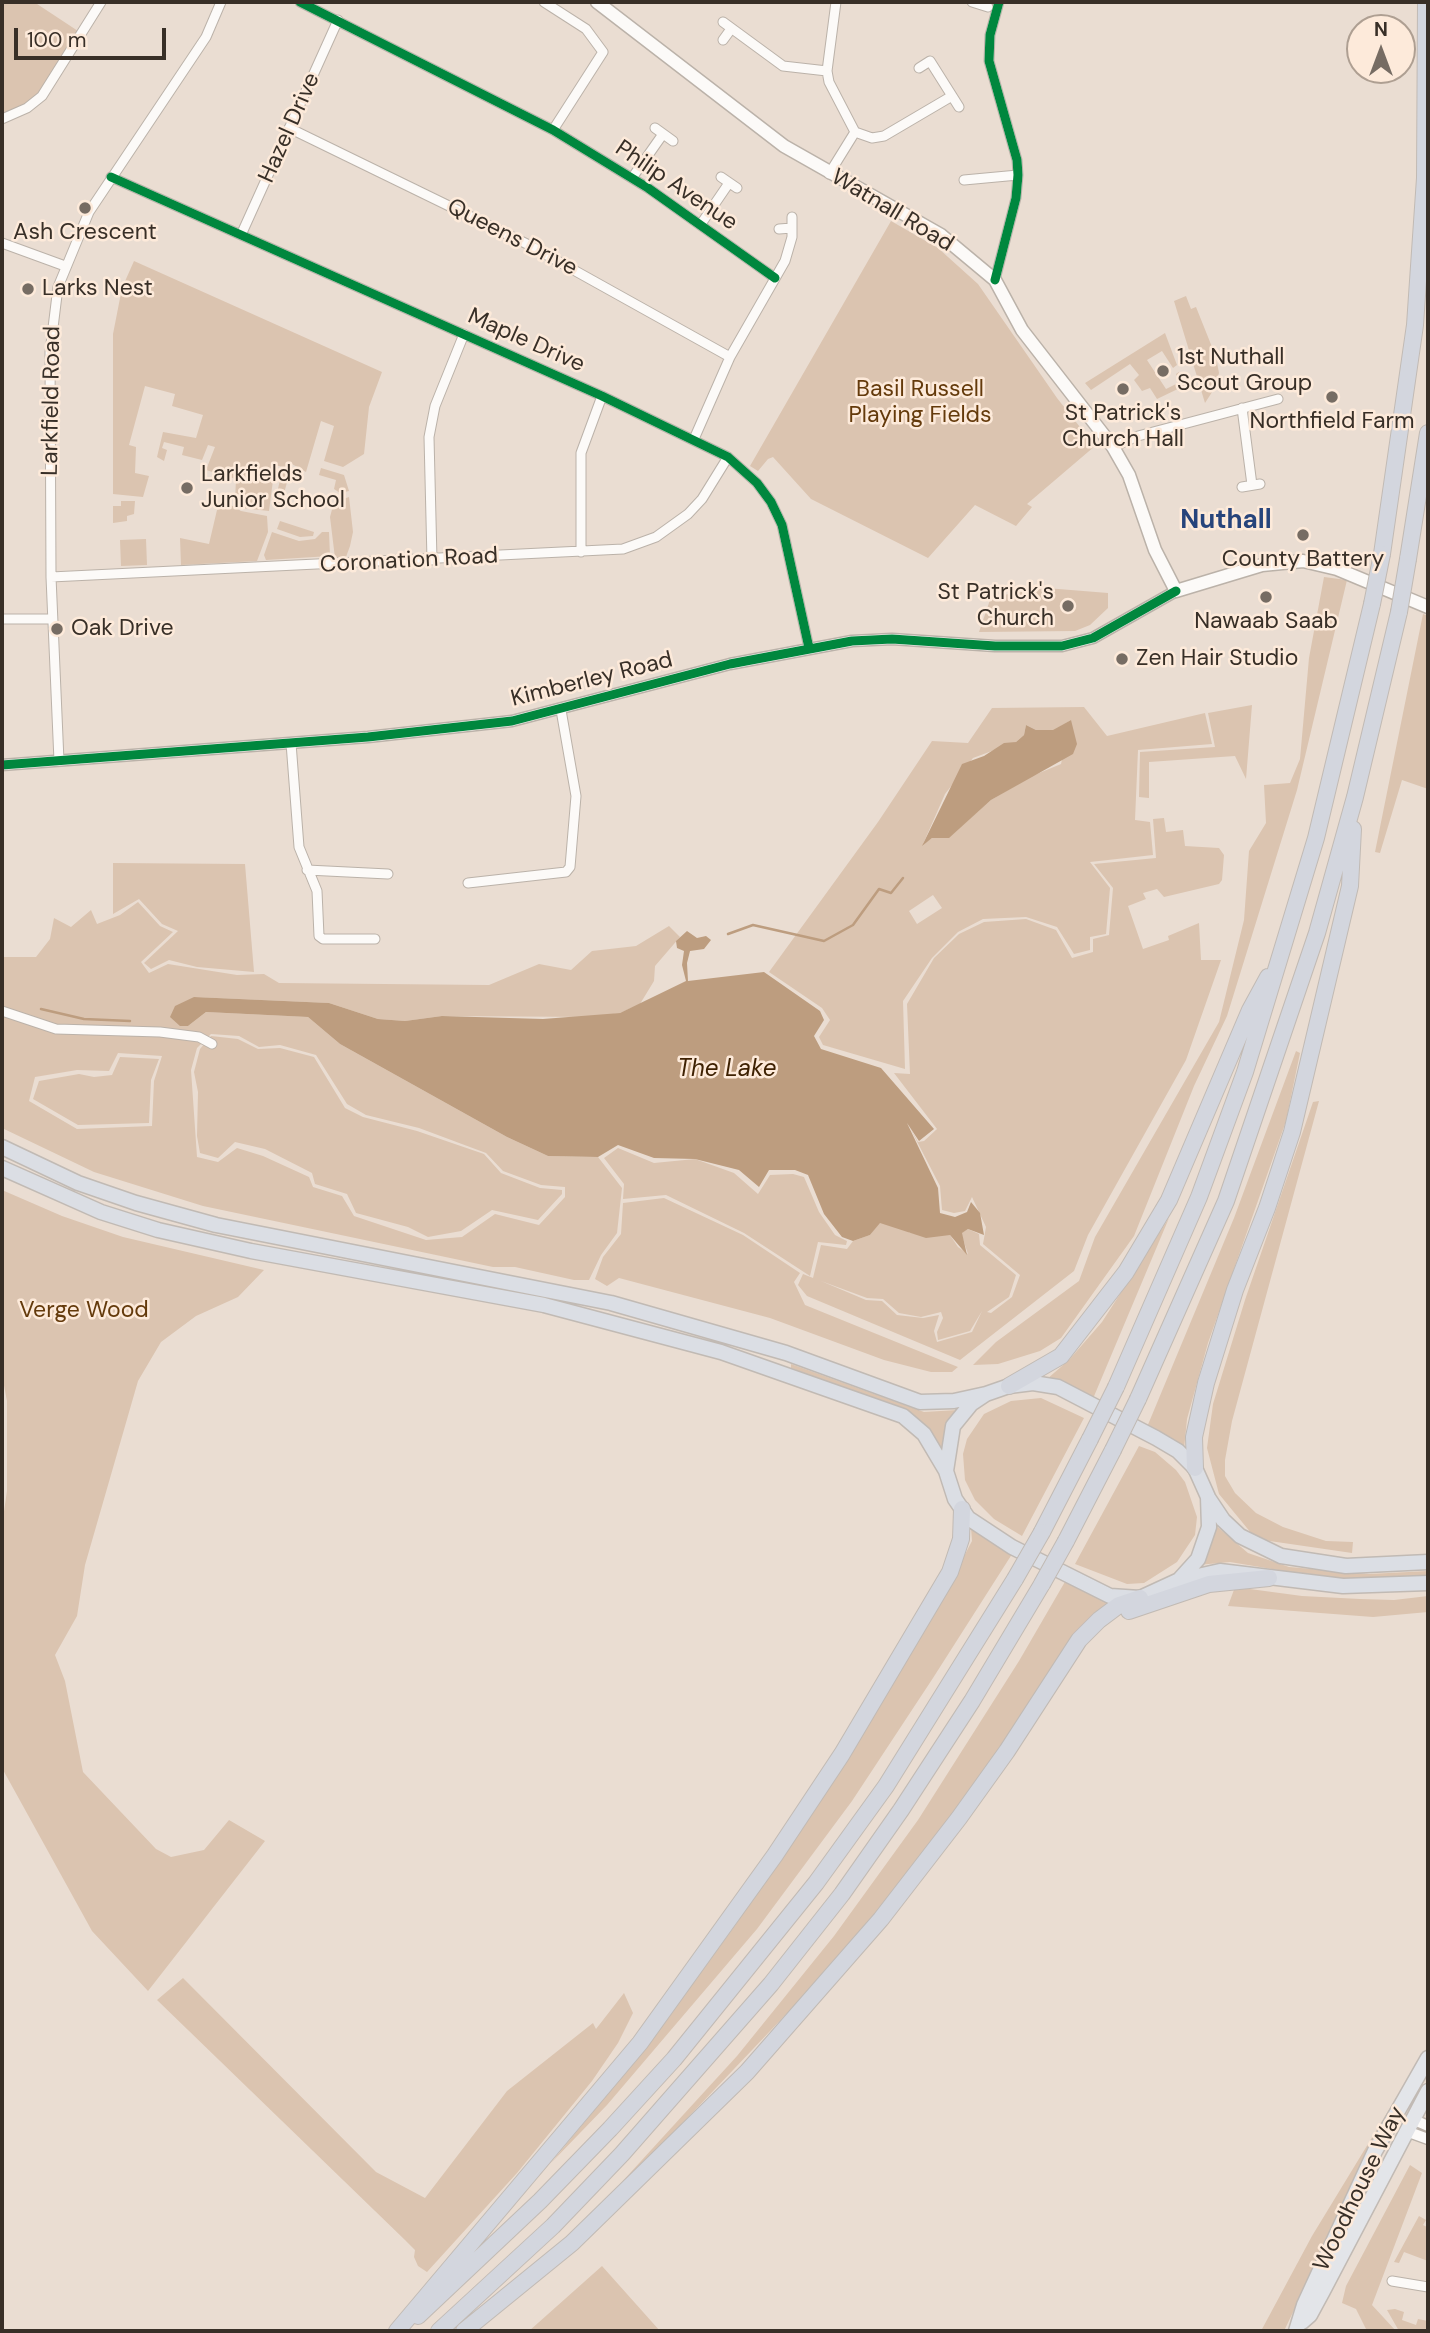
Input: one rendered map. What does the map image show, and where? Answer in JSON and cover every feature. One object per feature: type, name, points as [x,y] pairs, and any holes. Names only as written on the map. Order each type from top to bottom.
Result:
[{"type":"highway","points":[[398,2331],[540,2200],[674,2059],[816,1883],[886,1786],[1016,1579],[1042,1532],[1115,1387],[1199,1197],[1245,1072],[1286,943],[1336,761],[1382,554],[1416,312],[1425,178],[1426,2]]},
{"type":"highway","points":[[439,2331],[553,2226],[622,2154],[771,1984],[842,1894],[901,1810],[972,1701],[1066,1541],[1138,1399],[1226,1201],[1317,933],[1355,797],[1399,611],[1428,433]]},
{"type":"highway","points":[[1355,797],[1350,886],[1292,1132],[1267,1208],[1234,1290],[1206,1383],[1194,1437],[1195,1468],[1208,1497],[1223,1520],[1240,1536],[1281,1556],[1346,1566],[1428,1562]]},
{"type":"highway","points":[[2,1147],[78,1183],[189,1218],[611,1303],[786,1353],[920,1402],[954,1401],[1009,1386],[1061,1356],[1126,1272],[1168,1200],[1250,1010],[1286,943]]},
{"type":"highway","points":[[2,1168],[101,1212],[158,1230],[251,1251],[544,1306],[732,1355],[903,1416],[924,1434],[946,1471],[962,1509],[989,1535],[1101,1592],[1140,1598]]},
{"type":"highway","points":[[1009,1386],[1033,1383],[1058,1387],[1168,1444],[1195,1468]]},
{"type":"highway","points":[[946,1471],[948,1439],[953,1426],[971,1404],[986,1394]]},
{"type":"highway","points":[[1178,1580],[1203,1549],[1209,1527],[1208,1497]]},
{"type":"highway","points":[[398,2331],[435,2283],[590,2107],[708,1952],[842,1754],[950,1572],[961,1539],[962,1509]]},
{"type":"highway","points":[[464,2331],[572,2243],[747,2072],[807,2005],[881,1919],[959,1818],[1062,1669],[1079,1640],[1098,1620],[1119,1605],[1178,1580],[1220,1571],[1343,1586],[1428,1583]]},
{"type":"highway","points":[[1062,1669],[1094,1633],[1136,1608],[1209,1584],[1269,1578]]},
{"type":"main road","name":"Watnall Road","points":[[597,2],[784,146],[829,174],[941,235],[995,280],[1022,330],[1113,447],[1129,475],[1154,550],[1176,592]]},
{"type":"main road","points":[[1176,592],[1262,565],[1303,561],[1337,569],[1428,607]]},
{"type":"main road","name":"Woodhouse Way","points":[[1298,2327],[1312,2288],[1375,2151],[1428,2058]]},
{"type":"main road","name":"Woodhouse Way","points":[[1298,2327],[1310,2315],[1407,2123],[1428,2091]]},
{"type":"main road","points":[[1312,2288],[1407,2123],[1405,2095]]},
{"type":"street","points":[[2,120],[27,108],[42,96],[101,2]]},
{"type":"street","name":"Larkfield Road","points":[[59,761],[51,577],[50,352],[53,312],[65,266],[89,212],[206,37],[220,2]]},
{"type":"street","name":"Philip Avenue","points":[[300,2],[552,130],[632,178],[775,278]]},
{"type":"street","points":[[544,2],[586,29],[603,52],[552,130]]},
{"type":"street","points":[[836,2],[827,71],[829,82],[855,132],[872,138],[884,136],[952,96]]},
{"type":"street","points":[[995,280],[1016,198],[1018,176],[1017,160],[989,61],[990,35],[999,2]]},
{"type":"street","name":"Hazel Drive","points":[[241,235],[338,20]]},
{"type":"street","points":[[723,40],[727,25],[783,66],[827,71]]},
{"type":"street","points":[[919,68],[930,61],[959,107]]},
{"type":"street","name":"Queens Drive","points":[[289,128],[527,244],[730,357]]},
{"type":"street","name":"Philip Avenue","points":[[654,128],[673,141]]},
{"type":"street","points":[[829,174],[855,132]]},
{"type":"street","name":"Philip Avenue","points":[[632,178],[663,134]]},
{"type":"street","points":[[964,180],[1018,176]]},
{"type":"street","name":"Maple Drive","points":[[111,177],[602,396],[728,457],[757,483],[771,502],[782,526],[808,648]]},
{"type":"street","name":"Philip Avenue","points":[[701,224],[729,183]]},
{"type":"street","points":[[694,439],[730,357],[790,248],[792,217]]},
{"type":"street","points":[[779,229],[792,228]]},
{"type":"street","points":[[2,243],[65,266]]},
{"type":"street","points":[[432,560],[429,437],[435,406],[464,334]]},
{"type":"street","points":[[581,552],[580,453],[602,396]]},
{"type":"street","points":[[1113,447],[1138,436],[1278,399]]},
{"type":"street","points":[[1241,408],[1251,485]]},
{"type":"street","name":"Coronation Road","points":[[51,577],[623,549],[656,537],[671,528],[702,499],[728,457]]},
{"type":"street","name":"Kimberley Road","points":[[2,765],[464,728],[561,710],[730,664],[808,648],[892,639],[995,646],[1062,646],[1093,638],[1176,592]]},
{"type":"street","points":[[2,620],[52,619]]},
{"type":"street","points":[[468,883],[566,872],[570,867],[576,796],[561,710]]},
{"type":"street","points":[[291,743],[299,847],[317,891],[319,936],[323,939],[375,939]]},
{"type":"street","points":[[307,870],[388,874]]},
{"type":"street","points":[[2,1011],[56,1028],[160,1032],[199,1037],[212,1044]]},
{"type":"street","points":[[1407,2123],[1428,2126]]},
{"type":"street","points":[[1407,2123],[1428,2139]]},
{"type":"street","points":[[1392,2281],[1428,2287]]},
{"type":"street","points":[[1399,2296],[1403,2283]]},
{"type":"green space","points":[[2,2],[34,2],[78,31],[42,91],[25,106],[2,116]]},
{"type":"green space","name":"Basil Russell Playing Fields","points":[[891,221],[938,248],[978,284],[1057,398],[1095,446],[1027,504],[1032,507],[1016,526],[975,505],[928,558],[811,499],[773,457],[758,471],[750,466]]},
{"type":"green space","points":[[134,261],[382,372],[369,407],[364,454],[343,467],[324,461],[334,426],[321,421],[306,472],[292,464],[280,508],[274,506],[283,467],[275,465],[269,511],[242,508],[235,502],[236,479],[206,470],[215,447],[208,445],[202,460],[182,455],[184,447],[164,442],[162,448],[167,450],[164,461],[157,457],[163,432],[196,438],[203,415],[172,406],[175,394],[145,386],[129,445],[136,447],[135,473],[149,476],[143,497],[113,494],[113,334],[122,288]]},
{"type":"green space","points":[[1186,296],[1191,309],[1196,307],[1216,357],[1219,373],[1214,389],[1205,403],[1174,301]]},
{"type":"green space","points":[[1165,333],[1177,365],[1173,368],[1162,351],[1147,360],[1166,389],[1180,382],[1176,374],[1179,372],[1184,386],[1157,399],[1150,388],[1142,391],[1134,380],[1139,375],[1130,364],[1091,390],[1085,383]]},
{"type":"green space","points":[[321,468],[344,475],[349,491],[340,493],[334,489],[336,480],[319,475]]},
{"type":"green space","points":[[349,497],[353,532],[350,546],[346,557],[335,558],[330,517],[334,502]]},
{"type":"green space","points":[[121,501],[135,501],[134,514],[127,516],[127,521],[113,523],[113,506],[121,506]]},
{"type":"green space","points":[[229,504],[241,511],[267,516],[268,532],[257,561],[181,565],[180,538],[209,544],[217,510]]},
{"type":"green space","points":[[280,521],[314,532],[313,536],[300,537],[277,529]]},
{"type":"green space","points":[[272,532],[299,541],[315,539],[322,532],[329,532],[330,556],[266,560],[264,555]]},
{"type":"green space","points":[[146,539],[147,565],[121,566],[120,540]]},
{"type":"green space","points":[[1324,577],[1347,580],[1297,790],[1227,1016],[1194,1086],[1134,1236],[1061,1338],[1040,1351],[998,1364],[973,1365],[996,1342],[1079,1281],[1095,1237],[1219,1022],[1244,920],[1249,851],[1266,823],[1264,785],[1290,783],[1300,759],[1309,658]]},
{"type":"green space","points":[[1046,588],[1108,593],[1108,608],[1090,625],[1075,631],[979,632],[991,597]]},
{"type":"green space","points":[[1423,614],[1428,616],[1428,789],[1402,780],[1380,853],[1375,852]]},
{"type":"green space","points":[[1252,705],[1246,779],[1235,756],[1149,762],[1149,798],[1139,797],[1140,752],[1215,747],[1208,713]]},
{"type":"green space","points":[[1084,707],[1107,736],[1205,713],[1212,744],[1138,750],[1135,820],[1150,822],[1153,855],[1090,862],[1110,888],[1106,934],[1090,937],[1090,950],[1074,954],[1057,927],[1026,917],[983,919],[958,932],[932,958],[903,1001],[905,1069],[823,1045],[819,1037],[830,1020],[822,1008],[769,972],[878,822],[932,741],[968,743],[992,708]],"holes":[[[1071,720],[1061,764],[1032,776],[991,800],[949,837],[932,838],[923,844],[945,794],[973,758],[1016,742],[1024,735],[1026,725],[1036,730],[1054,730]],[[933,895],[942,908],[917,924],[909,911]]]},
{"type":"green space","points":[[1164,818],[1166,832],[1183,830],[1185,846],[1219,848],[1224,855],[1222,880],[1219,884],[1164,897],[1157,889],[1143,893],[1146,899],[1128,906],[1143,949],[1169,940],[1168,936],[1199,923],[1201,960],[1221,960],[1186,1060],[1088,1235],[1074,1271],[960,1360],[807,1296],[798,1285],[803,1274],[813,1278],[821,1245],[847,1249],[853,1241],[870,1235],[880,1222],[902,1227],[910,1233],[950,1235],[958,1247],[968,1254],[961,1233],[968,1229],[979,1234],[980,1245],[1016,1275],[1009,1297],[987,1312],[991,1313],[1012,1297],[1020,1275],[983,1244],[986,1227],[972,1197],[965,1211],[954,1213],[942,1210],[940,1186],[909,1126],[918,1142],[924,1141],[937,1129],[894,1073],[910,1074],[907,1004],[934,958],[959,934],[984,922],[1026,919],[1056,930],[1072,958],[1093,952],[1093,939],[1109,935],[1113,888],[1094,864],[1156,858],[1153,819]],"holes":[[[821,1281],[867,1298],[883,1299],[899,1313],[921,1317],[941,1312],[943,1318],[937,1332],[938,1340],[970,1331],[982,1311],[972,1332],[937,1342],[934,1331],[939,1315],[923,1318],[897,1315],[882,1301],[866,1300]]]},
{"type":"green space","points":[[113,863],[245,864],[254,972],[197,967],[169,960],[151,969],[144,963],[178,931],[162,924],[139,899],[113,914]]},
{"type":"green space","points":[[138,902],[160,926],[173,932],[141,962],[149,973],[168,964],[237,975],[264,974],[279,983],[489,985],[539,964],[571,970],[592,951],[636,946],[669,926],[680,937],[655,966],[654,981],[640,1004],[620,1013],[593,1017],[442,1016],[405,1021],[378,1019],[329,1003],[194,997],[188,1026],[206,1012],[308,1017],[340,1044],[507,1137],[548,1156],[598,1157],[622,1188],[617,1233],[601,1255],[589,1280],[574,1280],[515,1267],[493,1267],[203,1206],[94,1172],[2,1128],[2,957],[36,957],[50,939],[54,918],[71,927],[91,910],[97,924],[120,915]],"holes":[[[211,1034],[239,1036],[259,1047],[280,1045],[316,1055],[347,1104],[366,1115],[419,1128],[486,1153],[503,1171],[541,1185],[565,1187],[565,1197],[539,1225],[495,1214],[462,1237],[426,1240],[354,1216],[342,1196],[313,1187],[309,1177],[263,1156],[237,1148],[218,1162],[197,1157],[191,1070],[197,1048]],[[118,1053],[162,1056],[154,1081],[152,1126],[77,1129],[29,1101],[35,1077],[77,1070],[109,1071]]]},
{"type":"green space","points":[[211,1036],[238,1039],[258,1049],[280,1048],[314,1057],[345,1108],[363,1117],[417,1131],[484,1154],[501,1173],[540,1188],[562,1190],[562,1194],[538,1220],[492,1210],[461,1231],[428,1237],[408,1227],[356,1213],[347,1194],[315,1184],[312,1173],[265,1149],[235,1142],[218,1158],[200,1153],[197,1136],[198,1092],[194,1072],[200,1049]]},
{"type":"green space","points":[[1296,1051],[1300,1053],[1286,1121],[1208,1343],[1187,1419],[1184,1449],[1147,1427],[1234,1218]]},
{"type":"green space","points":[[120,1057],[159,1059],[151,1080],[149,1123],[78,1125],[33,1099],[39,1081],[79,1074],[94,1077],[112,1075]]},
{"type":"green space","points":[[1319,1101],[1232,1421],[1225,1476],[1235,1493],[1256,1513],[1283,1527],[1326,1541],[1353,1542],[1352,1553],[1256,1539],[1219,1494],[1207,1448],[1213,1404],[1245,1300],[1313,1102]]},
{"type":"green space","points":[[618,1148],[654,1163],[695,1159],[734,1173],[758,1194],[770,1175],[793,1174],[804,1177],[819,1212],[835,1235],[847,1241],[846,1245],[818,1242],[810,1276],[744,1233],[666,1195],[623,1199],[624,1184],[604,1158]]},
{"type":"green space","name":"Verge Wood","points":[[2,1190],[62,1216],[123,1237],[264,1270],[238,1297],[196,1316],[161,1342],[138,1381],[85,1565],[77,1616],[55,1655],[65,1681],[83,1772],[156,1849],[171,1857],[204,1850],[229,1820],[265,1841],[148,1991],[92,1931],[2,1768],[2,1525],[7,1491],[7,1401],[2,1375]]},
{"type":"green space","points":[[664,1198],[743,1235],[800,1273],[794,1282],[805,1305],[958,1367],[952,1372],[931,1372],[884,1360],[770,1318],[619,1278],[607,1286],[595,1279],[603,1257],[621,1234],[623,1203]]},
{"type":"green space","points":[[1169,1218],[1092,1401],[1047,1379],[1069,1360],[1102,1322]]},
{"type":"green space","points":[[791,1364],[924,1412],[958,1410],[941,1448],[932,1435],[908,1412],[791,1368]]},
{"type":"green space","points":[[1041,1398],[1084,1418],[1022,1536],[994,1519],[975,1500],[965,1480],[963,1454],[967,1439],[984,1414],[1011,1401]]},
{"type":"green space","points":[[1139,1446],[1155,1452],[1176,1470],[1185,1482],[1197,1517],[1195,1535],[1177,1562],[1144,1583],[1127,1584],[1075,1564]]},
{"type":"green space","points":[[1213,1523],[1248,1553],[1289,1567],[1369,1574],[1428,1571],[1428,1577],[1338,1580],[1230,1562],[1198,1565]]},
{"type":"green space","points":[[971,1528],[1014,1551],[852,1801],[757,1929],[607,2105],[551,2163],[647,2046],[734,1927],[828,1786],[936,1610],[972,1541]]},
{"type":"green space","points":[[1066,1580],[1117,1601],[1058,1665],[948,1822],[848,1949],[658,2149],[620,2184],[737,2056],[834,1936],[918,1820],[1019,1661]]},
{"type":"green space","points":[[1235,1587],[1302,1596],[1360,1599],[1394,1600],[1428,1596],[1428,1612],[1373,1617],[1228,1606]]},
{"type":"green space","points":[[183,1978],[376,2172],[425,2198],[507,2091],[593,2023],[596,2029],[624,1993],[633,2013],[618,2043],[592,2081],[517,2173],[427,2272],[418,2266],[414,2257],[415,2250],[157,2000]]},
{"type":"green space","points":[[1424,2052],[1372,2147],[1284,2331],[1261,2331],[1312,2236]]},
{"type":"green space","points":[[1410,2165],[1422,2173],[1372,2305],[1396,2331],[1367,2331],[1356,2309],[1342,2303],[1346,2286]]},
{"type":"green space","points":[[1419,2216],[1426,2220],[1423,2225],[1427,2227],[1428,2261],[1404,2252],[1399,2263],[1394,2262]]},
{"type":"green space","points":[[602,2266],[660,2331],[529,2331]]},
{"type":"green space","points":[[1387,2310],[1404,2312],[1402,2320],[1416,2325],[1418,2319],[1428,2321],[1428,2331],[1399,2331]]},
{"type":"water","points":[[1071,720],[1077,744],[1073,754],[991,800],[949,838],[932,838],[922,846],[962,764],[984,756],[1004,743],[1016,742],[1024,735],[1026,725],[1036,730],[1053,730]]},
{"type":"water","name":"The Lake","points":[[687,931],[697,938],[706,936],[711,940],[704,949],[690,951],[687,963],[688,981],[764,972],[820,1011],[824,1020],[814,1036],[821,1049],[881,1068],[934,1129],[919,1141],[907,1123],[938,1188],[940,1213],[955,1217],[967,1212],[971,1202],[980,1213],[984,1235],[968,1229],[962,1233],[967,1255],[950,1235],[926,1238],[880,1223],[870,1235],[853,1241],[842,1237],[824,1214],[808,1175],[795,1170],[769,1170],[759,1187],[739,1170],[695,1159],[654,1158],[618,1145],[598,1157],[548,1156],[507,1137],[340,1044],[308,1017],[206,1012],[188,1026],[180,1026],[170,1017],[175,1006],[194,997],[329,1003],[378,1019],[405,1021],[442,1016],[543,1019],[620,1013],[686,981],[682,965],[684,951],[677,948],[676,941]]},
{"type":"waterway","points":[[728,934],[753,925],[824,941],[853,925],[879,889],[891,893],[903,878]]},
{"type":"waterway","points":[[41,1009],[84,1019],[130,1021]]},
{"type":"cycle path","points":[[300,2],[553,130],[648,188],[775,278]]},
{"type":"cycle path","points":[[995,280],[1016,198],[1018,175],[1017,160],[989,61],[990,35],[999,2]]},
{"type":"cycle path","points":[[111,177],[602,396],[728,457],[757,483],[771,502],[782,525],[809,648]]},
{"type":"cycle path","points":[[2,765],[368,737],[512,721],[730,664],[852,641],[892,639],[995,646],[1062,646],[1093,638],[1176,591]]},
{"type":"place","name":"Ash Crescent","points":[[85,208]]},
{"type":"place","name":"Larks Nest","points":[[28,289]]},
{"type":"place","name":"1st Nuthall Scout Group","points":[[1163,371]]},
{"type":"place","name":"St Patrick's Church Hall","points":[[1123,389]]},
{"type":"place","name":"Northfield Farm","points":[[1332,397]]},
{"type":"place","name":"Larkfields Junior School","points":[[187,488]]},
{"type":"place","name":"County Battery","points":[[1303,535]]},
{"type":"place","name":"Nawaab Saab","points":[[1266,597]]},
{"type":"place","name":"St Patrick's Church","points":[[1068,606]]},
{"type":"place","name":"Oak Drive","points":[[57,629]]},
{"type":"place","name":"Zen Hair Studio","points":[[1122,659]]},
{"type":"district","name":"Nuthall","points":[[1226,521]]}]
